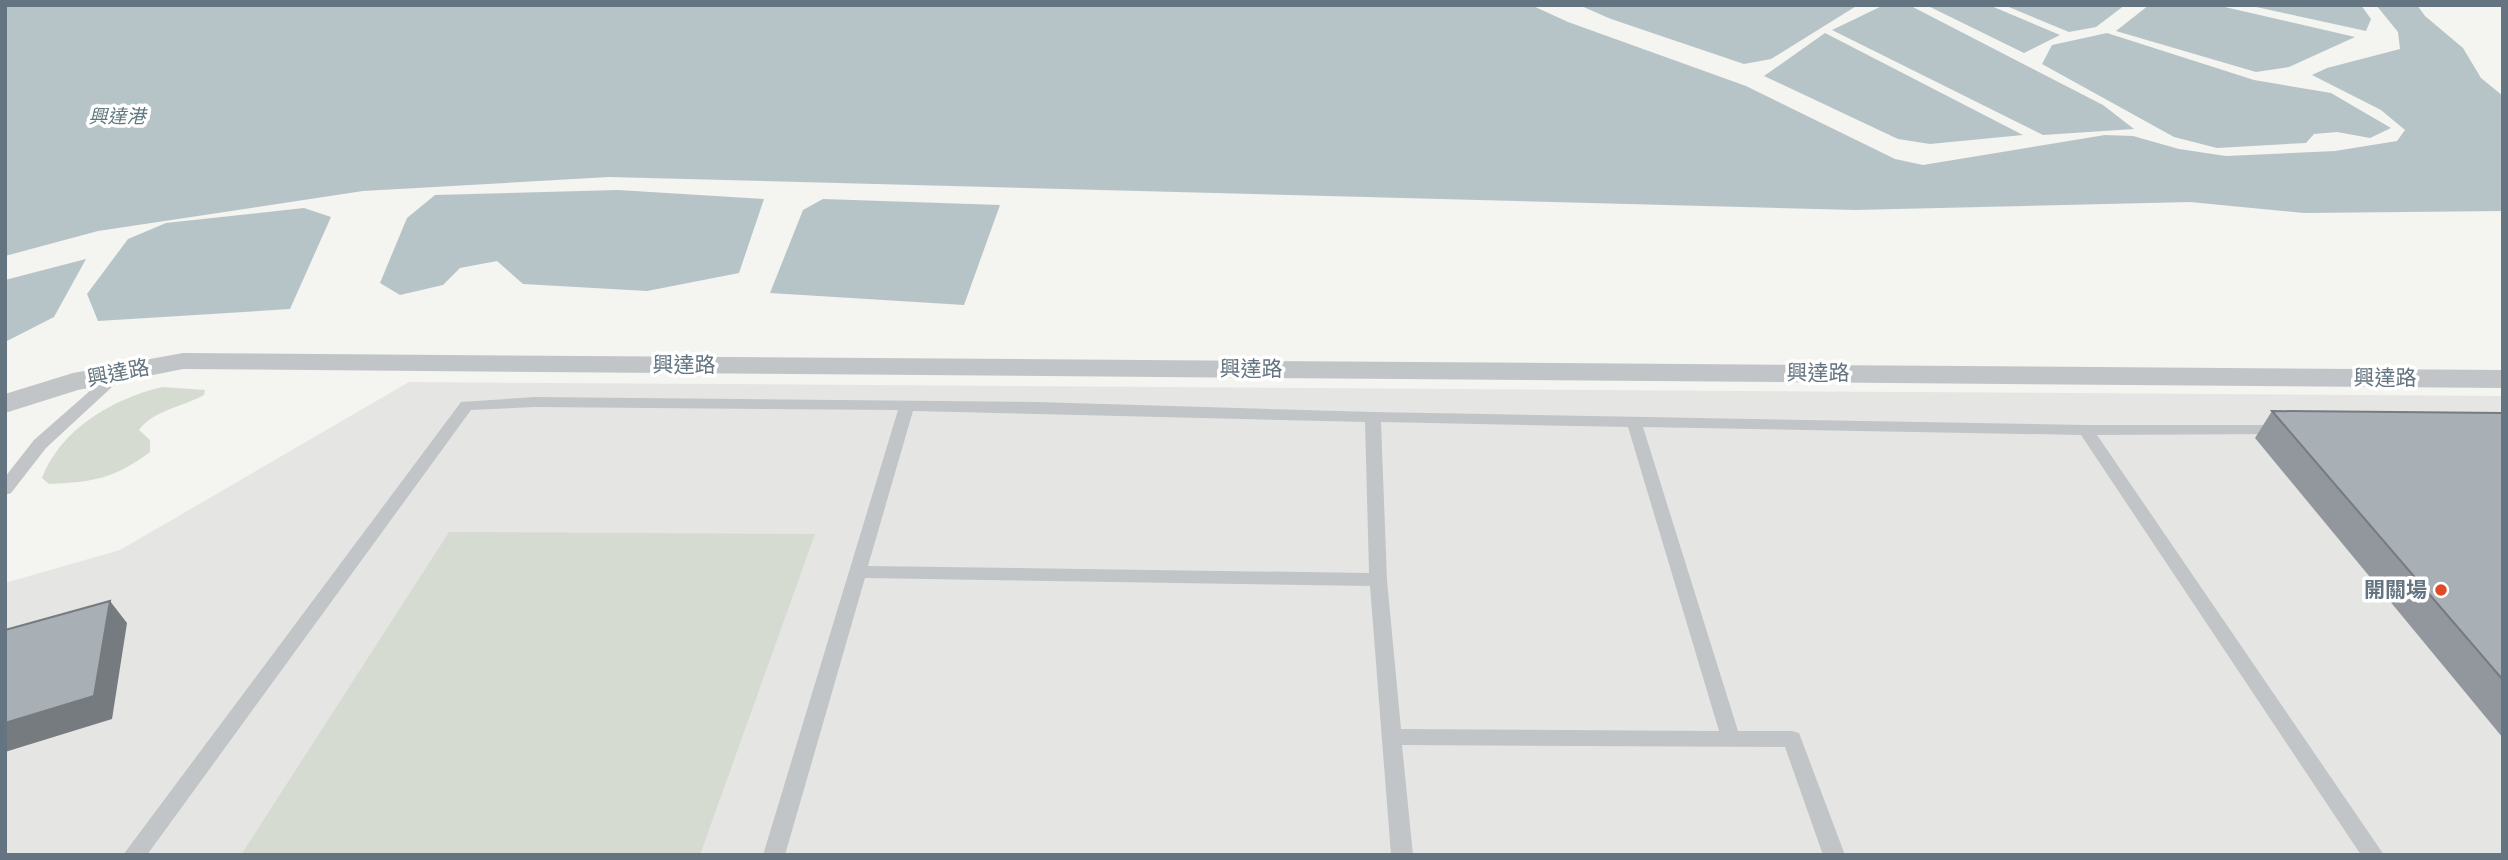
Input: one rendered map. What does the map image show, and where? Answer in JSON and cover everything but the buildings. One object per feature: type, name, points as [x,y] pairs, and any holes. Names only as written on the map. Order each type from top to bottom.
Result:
[{"type":"street","name":"興達路","points":[[5,404],[73,382],[183,361],[2503,379]]},
{"type":"lane","points":[[5,489],[40,444],[121,371]]},
{"type":"lane","points":[[134,855],[466,405],[535,402],[907,406],[2086,430],[2294,429]]},
{"type":"lane","points":[[774,855],[907,406]]},
{"type":"lane","points":[[1373,417],[1378,580],[1402,855]]},
{"type":"lane","points":[[1634,422],[1731,739]]},
{"type":"lane","points":[[2086,430],[2373,855]]},
{"type":"lane","points":[[858,572],[1378,580]]},
{"type":"lane","points":[[1391,737],[1792,739],[1834,855]]},
{"type":"shaded area","points":[[409,382],[2503,396],[2503,855],[5,855],[5,583],[120,550]]},
{"type":"shaded area","points":[[162,387],[205,390],[204,395],[160,413],[145,423],[139,430],[150,440],[150,452],[125,468],[102,477],[49,484],[42,478],[62,445],[90,419],[125,399]]},
{"type":"shaded area","points":[[449,532],[815,534],[700,855],[241,855]]},
{"type":"water","name":"興達港","points":[[5,5],[1531,5],[1568,22],[1746,86],[1895,159],[1923,165],[2105,135],[2133,136],[2179,149],[2226,156],[2335,151],[2397,141],[2405,130],[2381,110],[2312,75],[2327,68],[2400,49],[2398,32],[2376,5],[2417,5],[2425,16],[2463,48],[2481,78],[2503,96],[2503,211],[2304,213],[2190,202],[1855,210],[609,177],[363,191],[98,231],[5,256]]},
{"type":"water","points":[[1579,5],[1858,5],[1771,59],[1744,64],[1611,19]]},
{"type":"water","points":[[1884,5],[1909,5],[2103,105],[2134,129],[2043,135],[1832,30]]},
{"type":"water","points":[[1926,5],[1989,5],[2060,35],[2024,53]]},
{"type":"water","points":[[2004,5],[2125,5],[2096,27],[2069,32]]},
{"type":"water","points":[[2149,5],[2216,5],[2355,37],[2289,67],[2256,72],[2116,31]]},
{"type":"water","points":[[2247,5],[2361,5],[2371,19],[2366,31]]},
{"type":"water","points":[[1825,33],[2023,135],[1930,144],[1898,139],[1764,76]]},
{"type":"water","points":[[2107,33],[2254,80],[2331,93],[2391,128],[2370,138],[2337,132],[2314,134],[2306,143],[2217,148],[2174,137],[2042,64],[2052,45]]},
{"type":"water","points":[[618,190],[764,199],[739,273],[647,291],[523,284],[497,261],[460,268],[443,285],[400,295],[380,283],[407,218],[435,195]]},
{"type":"water","points":[[823,199],[1000,205],[964,305],[770,293],[803,210]]},
{"type":"water","points":[[304,208],[331,217],[290,309],[98,321],[87,294],[128,239],[166,223]]},
{"type":"water","points":[[86,259],[54,317],[5,342],[5,280]]},
{"type":"place","name":"開關場","points":[[2441,590]]}]
